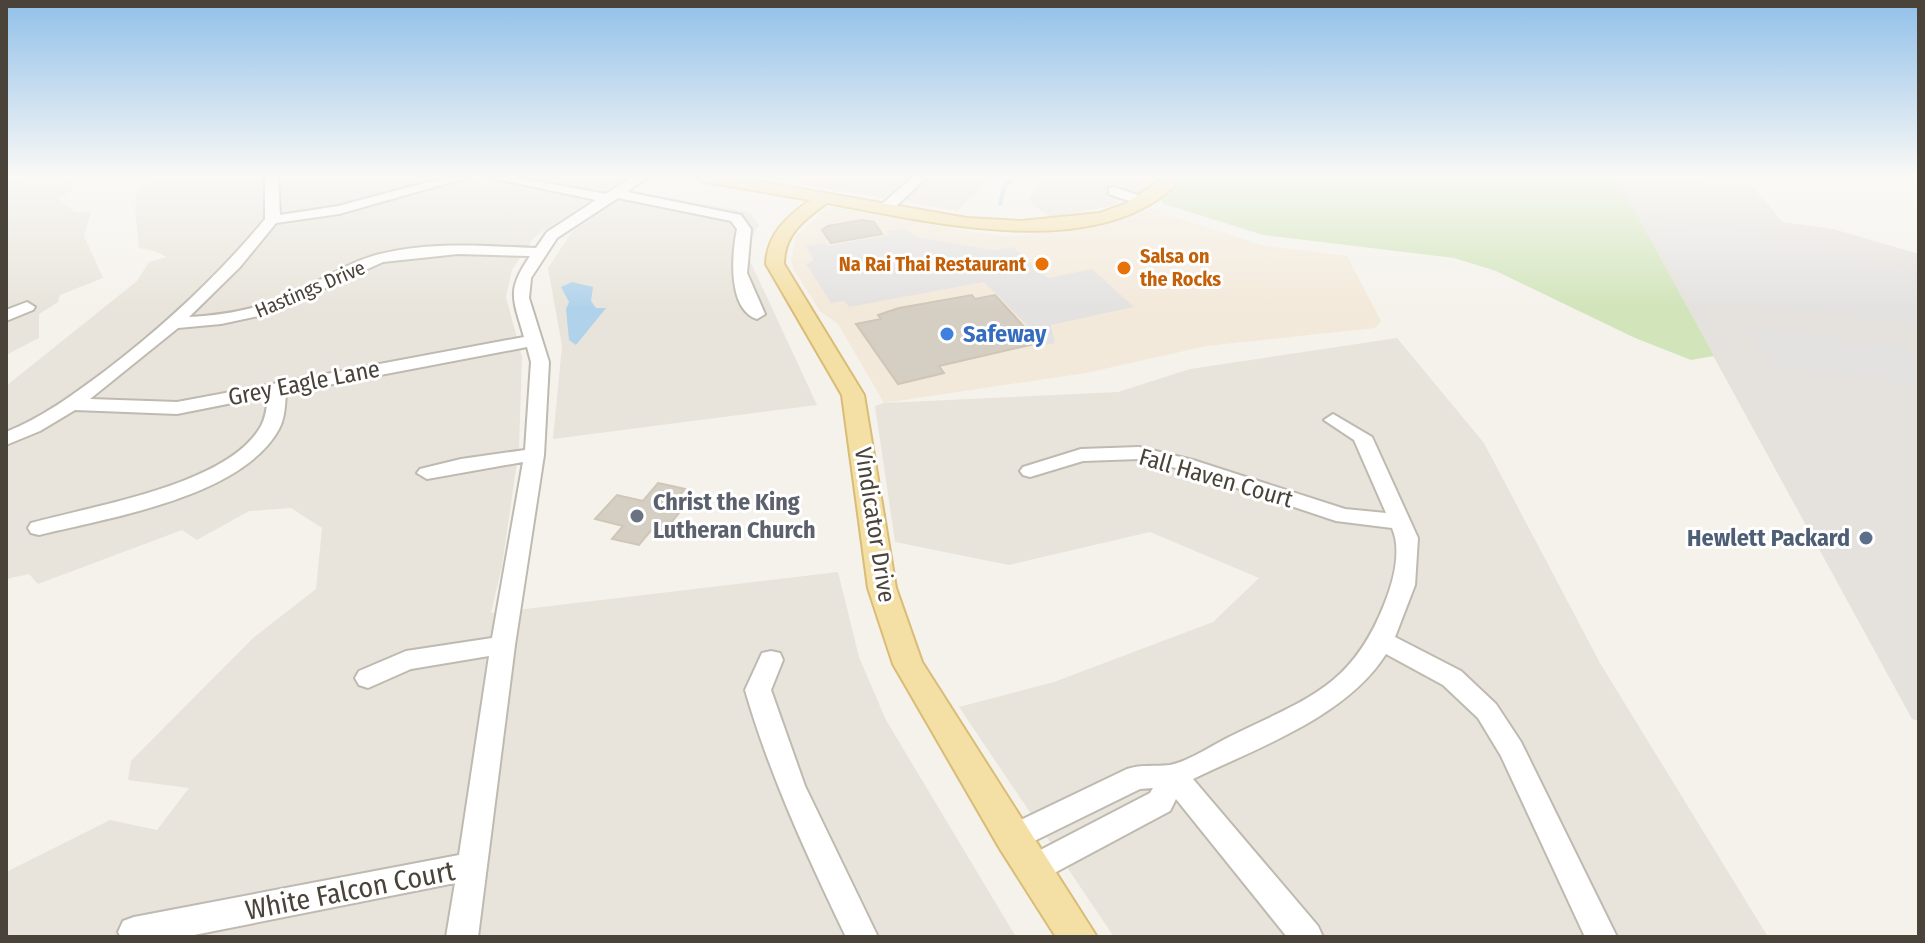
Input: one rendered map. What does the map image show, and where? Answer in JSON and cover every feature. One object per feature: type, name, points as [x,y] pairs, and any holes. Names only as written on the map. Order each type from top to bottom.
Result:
[{"type":"main road","name":"Vindicator Drive","points":[[796,221],[781,234],[774,253],[775,264],[853,395],[882,588],[908,664],[1012,838],[1078,937]]},
{"type":"main road","points":[[958,221],[1036,226],[1073,221]]},
{"type":"street","points":[[6,439],[72,404],[177,323],[271,221]]},
{"type":"street","points":[[462,937],[503,645],[534,455],[540,362],[521,289],[528,267],[538,252],[552,235],[573,221]]},
{"type":"street","points":[[738,221],[744,229],[736,266],[743,292],[757,314]]},
{"type":"street","name":"Hastings Drive","points":[[177,323],[220,320],[261,312],[307,293],[347,271],[401,254],[440,251],[538,252]]},
{"type":"street","points":[[6,316],[27,307]]},
{"type":"street","name":"Grey Eagle Lane","points":[[72,404],[177,408],[535,340]]},
{"type":"street","points":[[39,528],[167,494],[235,462],[252,449],[271,427],[278,388]]},
{"type":"street","points":[[1012,838],[1137,777],[1174,776],[1336,693],[1354,679],[1382,641],[1404,585],[1408,569],[1407,538],[1362,437],[1333,420]]},
{"type":"street","name":"Fall Haven Court","points":[[1030,471],[1081,455],[1139,453],[1186,464],[1343,516],[1402,522]]},
{"type":"street","points":[[427,473],[534,455]]},
{"type":"street","points":[[1382,641],[1452,678],[1487,711],[1512,750],[1601,937]]},
{"type":"street","points":[[368,678],[406,660],[503,645]]},
{"type":"street","points":[[771,660],[758,690],[773,749],[793,799],[862,937]]},
{"type":"street","points":[[1033,869],[1160,802],[1174,776]]},
{"type":"street","points":[[1174,776],[1307,937]]},
{"type":"street","name":"White Falcon Court","points":[[134,932],[471,866]]},
{"type":"shaded area","points":[[6,221],[88,221],[84,236],[103,278],[60,295],[58,302],[39,314],[39,338],[6,355]]},
{"type":"shaded area","points":[[136,221],[559,221],[534,237],[512,270],[506,297],[522,357],[519,448],[502,566],[491,613],[838,572],[859,657],[886,720],[1016,937],[6,937],[6,872],[110,820],[157,830],[189,788],[128,780],[131,761],[253,638],[316,589],[322,528],[291,508],[249,511],[197,540],[182,530],[38,584],[29,574],[6,579],[6,386],[137,281],[149,262],[167,257],[139,248]]},
{"type":"shaded area","points":[[588,221],[756,221],[759,225],[745,250],[817,405],[553,439],[562,346],[548,268],[572,232]]},
{"type":"shaded area","points":[[813,221],[912,221],[1012,236],[1094,227],[1113,221],[1188,221],[1261,245],[1347,256],[1381,321],[1375,328],[1207,346],[1086,373],[884,403],[838,324],[820,311],[794,270],[791,260],[796,236]]},
{"type":"shaded area","name":"Hewlett Packard","points":[[1639,221],[1781,221],[1833,229],[1919,254],[1919,721],[1912,719]]},
{"type":"shaded area","points":[[1647,221],[1761,234],[1777,247],[1848,254],[1919,274],[1919,325],[1723,302],[1703,304],[1723,346],[1715,345]]},
{"type":"shaded area","points":[[903,229],[921,238],[994,250],[1013,247],[1048,278],[1092,269],[1134,307],[1051,325],[1055,343],[1047,345],[984,282],[849,307],[844,301],[831,303],[806,264],[814,260],[806,246],[823,243],[828,246],[888,235],[887,231]]},
{"type":"shaded area","points":[[1746,326],[1905,346],[1919,362],[1919,386],[1772,367]]},
{"type":"shaded area","points":[[1397,338],[1484,443],[1600,663],[1768,937],[1114,937],[959,707],[1054,682],[1213,622],[1259,578],[1150,532],[1009,565],[895,542],[875,406],[884,403],[1118,392],[1190,369]]},
{"type":"green space","points":[[1218,221],[1640,221],[1714,356],[1691,360],[1635,338],[1496,271],[1454,258],[1263,235]]},
{"type":"water","points":[[572,282],[593,287],[591,301],[596,308],[606,308],[576,345],[569,340],[566,309],[569,302],[561,287]]},
{"type":"building","points":[[868,221],[874,222],[882,234],[831,243],[822,230],[828,226]]},
{"type":"building","name":"Safeway","points":[[972,295],[975,299],[995,295],[1039,343],[939,366],[944,373],[898,384],[856,324],[881,319],[878,315],[899,308]]},
{"type":"building","name":"Christ the King Lutheran Church","points":[[658,483],[685,489],[668,510],[679,513],[665,530],[653,528],[639,545],[612,539],[623,526],[595,519],[617,495],[643,501]]},
{"type":"place","name":"Na Rai Thai Restaurant","points":[[1042,264]]},
{"type":"place","name":"Salsa on the Rocks","points":[[1124,268]]},
{"type":"place","name":"Safeway","points":[[947,334]]},
{"type":"place","name":"Christ the King Lutheran Church","points":[[637,516]]},
{"type":"place","name":"Hewlett Packard","points":[[1866,538]]}]
